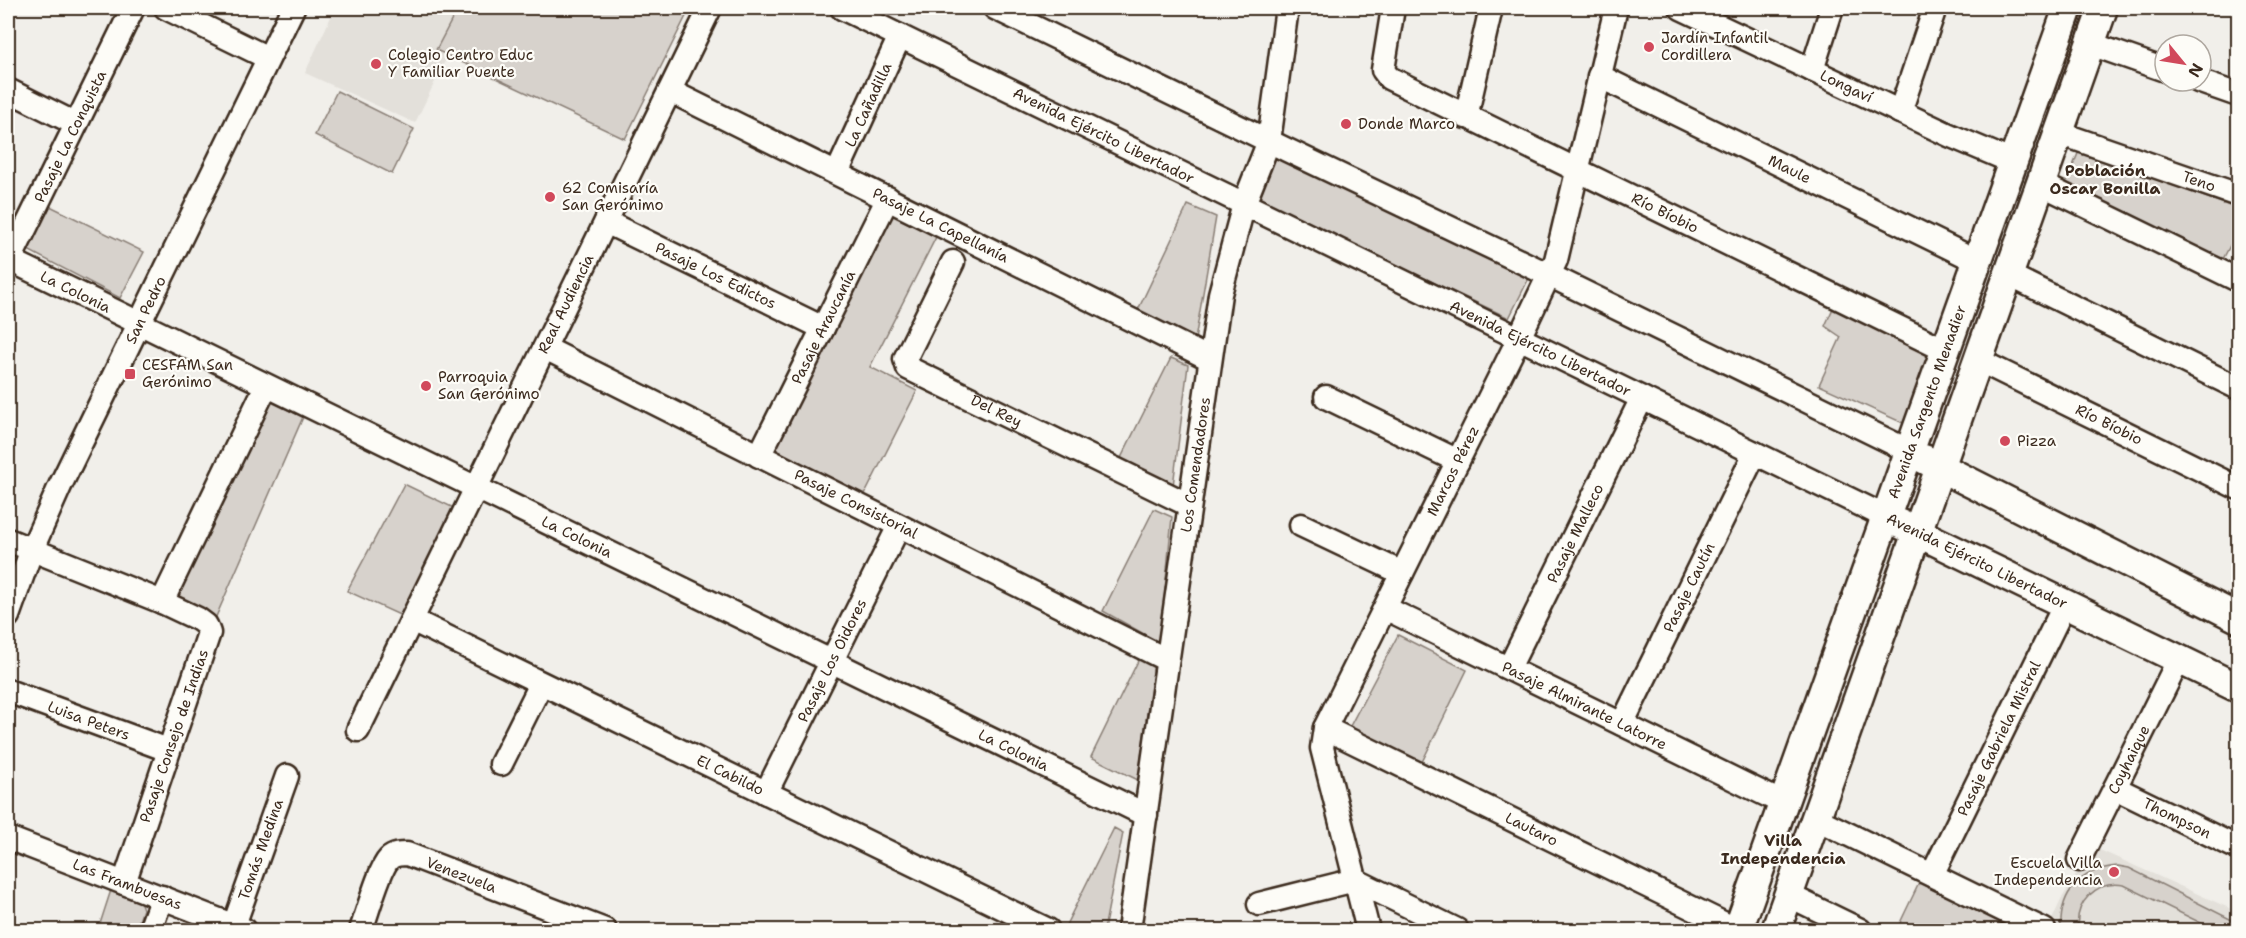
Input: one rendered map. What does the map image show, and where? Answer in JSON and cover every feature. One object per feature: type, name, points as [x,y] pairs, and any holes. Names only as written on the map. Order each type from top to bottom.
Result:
[{"type":"main road","name":"Avenida Sargento Menadier","points":[[1738,930],[2068,8]]},
{"type":"main road","points":[[1776,930],[2103,8]]},
{"type":"main road","points":[[1909,452],[2238,618]]},
{"type":"main road","name":"Avenida Ejército Libertador","points":[[1886,517],[2238,688]]},
{"type":"street","name":"Pasaje La Conquista","points":[[8,261],[133,8]]},
{"type":"street","points":[[166,8],[268,58]]},
{"type":"street","name":"San Pedro","points":[[8,616],[32,549],[60,486],[293,8]]},
{"type":"street","name":"Real Audiencia","points":[[358,730],[710,8]]},
{"type":"street","name":"Avenida Ejército Libertador","points":[[842,8],[1886,517]]},
{"type":"street","points":[[996,8],[1549,274],[1909,452]]},
{"type":"street","name":"Los Comendadores","points":[[1130,930],[1220,294],[1244,204],[1269,141],[1287,8]]},
{"type":"street","name":"Río Bíobio","points":[[1393,8],[1383,67],[1384,74],[1389,78],[1945,351]]},
{"type":"street","points":[[1466,117],[1491,8]]},
{"type":"street","name":"Marcos Pérez","points":[[1368,930],[1322,748],[1325,728],[1519,338],[1558,252],[1616,8]]},
{"type":"street","name":"Longaví","points":[[1681,8],[1725,17],[1812,70],[2013,162]]},
{"type":"street","points":[[1812,70],[1832,8]]},
{"type":"street","points":[[1900,112],[1935,8]]},
{"type":"street","name":"La Cañadilla","points":[[837,172],[900,36]]},
{"type":"street","points":[[2091,44],[2153,66]]},
{"type":"street","name":"Maule","points":[[1599,76],[1977,261]]},
{"type":"street","points":[[2213,86],[2238,95]]},
{"type":"street","points":[[8,90],[76,124]]},
{"type":"street","name":"Pasaje La Capellanía","points":[[670,91],[1210,359]]},
{"type":"street","name":"Teno","points":[[2059,133],[2238,195]]},
{"type":"street","points":[[2041,184],[2238,280]]},
{"type":"street","name":"Pasaje Araucanía","points":[[759,456],[888,198]]},
{"type":"street","name":"Pasaje Los Edictos","points":[[606,222],[823,328]]},
{"type":"street","name":"La Colonia","points":[[8,261],[1146,815]]},
{"type":"street","name":"Del Rey","points":[[953,262],[905,359],[908,368],[1189,506]]},
{"type":"street","points":[[2008,275],[2238,388]]},
{"type":"street","name":"Pasaje Consistorial","points":[[544,348],[1167,660]]},
{"type":"street","name":"Río Bíobio","points":[[1978,360],[2238,488]]},
{"type":"street","points":[[8,540],[162,602],[266,386]]},
{"type":"street","points":[[1326,397],[1458,461]]},
{"type":"street","name":"Pasaje Malleco","points":[[1509,668],[1642,398]]},
{"type":"street","name":"Pasaje Cautín","points":[[1622,724],[1755,453]]},
{"type":"street","points":[[1301,525],[1402,573]]},
{"type":"street","name":"Pasaje Los Oidores","points":[[766,793],[899,526]]},
{"type":"street","name":"Pasaje Consejo de Indias","points":[[124,883],[208,633],[206,625],[198,619],[162,602]]},
{"type":"street","name":"Pasaje Gabriela Mistral","points":[[1932,875],[2065,604]]},
{"type":"street","name":"Pasaje Almirante Latorre","points":[[1385,608],[1783,802]]},
{"type":"street","name":"El Cabildo","points":[[412,620],[1047,930]]},
{"type":"street","name":"Coyhaique","points":[[2079,860],[2179,659]]},
{"type":"street","points":[[501,764],[542,684]]},
{"type":"street","name":"Luisa Peters","points":[[8,691],[168,750]]},
{"type":"street","name":"Lautaro","points":[[1325,728],[1738,930]]},
{"type":"street","name":"Tomás Medina","points":[[240,928],[287,776]]},
{"type":"street","name":"Thompson","points":[[2115,788],[2238,848]]},
{"type":"street","points":[[1815,818],[2044,930]]},
{"type":"street","name":"Las Frambuesas","points":[[8,838],[240,928]]},
{"type":"street","name":"Venezuela","points":[[361,930],[385,865],[393,856],[400,854],[407,854],[578,926],[605,930]]},
{"type":"street","points":[[1259,904],[1355,880],[1457,930]]},
{"type":"street","points":[[1788,894],[1866,930]]},
{"type":"street","points":[[150,930],[162,897]]},
{"type":"shaded area","name":"Colegio Centro Educ Y Familiar Puente","points":[[335,8],[458,8],[436,49],[448,55],[415,123],[305,73]]},
{"type":"shaded area","points":[[458,8],[690,8],[625,139],[436,50]]},
{"type":"shaded area","points":[[337,91],[414,129],[392,174],[315,135]]},
{"type":"shaded area","points":[[2079,151],[2238,209],[2238,230],[2221,263],[2066,183]]},
{"type":"shaded area","points":[[1275,158],[1285,159],[1529,278],[1509,318],[1261,201],[1259,192]]},
{"type":"shaded area","points":[[48,205],[144,252],[120,298],[26,249]]},
{"type":"shaded area","points":[[1188,205],[1216,217],[1195,340],[1137,312]]},
{"type":"shaded area","points":[[886,212],[936,237],[870,367],[917,391],[863,498],[765,448]]},
{"type":"shaded area","points":[[1834,306],[1933,355],[1903,423],[1819,385],[1841,337],[1825,326]]},
{"type":"shaded area","points":[[1171,358],[1188,365],[1173,486],[1120,460]]},
{"type":"shaded area","points":[[265,399],[303,417],[215,619],[170,598]]},
{"type":"shaded area","points":[[404,484],[454,508],[404,617],[347,591]]},
{"type":"shaded area","points":[[1154,509],[1172,517],[1160,643],[1103,611]]},
{"type":"shaded area","points":[[1398,635],[1467,670],[1420,766],[1348,730]]},
{"type":"shaded area","points":[[1140,657],[1154,663],[1138,780],[1091,757]]},
{"type":"shaded area","points":[[1114,828],[1123,833],[1104,930],[1071,930],[1065,927]]},
{"type":"shaded area","name":"Escuela Villa Independencia","points":[[2093,847],[2238,912],[2238,930],[2047,930],[2062,898]]},
{"type":"shaded area","points":[[2118,866],[2129,868],[2238,923],[2238,930],[2215,930],[2124,885],[2114,884],[2096,890],[2083,903],[2078,920],[2078,930],[2061,930],[2064,904],[2075,885],[2093,872]]},
{"type":"shaded area","points":[[1921,879],[2021,930],[1905,930],[1898,927]]},
{"type":"shaded area","points":[[111,890],[140,901],[143,909],[136,930],[98,930]]},
{"type":"place","name":"Jardín Infantil Cordillera","points":[[1649,47]]},
{"type":"place","name":"Colegio Centro Educ Y Familiar Puente","points":[[376,64]]},
{"type":"place","name":"Donde Marco","points":[[1346,124]]},
{"type":"place","name":"62 Comisaría San Gerónimo","points":[[550,197]]},
{"type":"place","name":"CESFAM San Gerónimo","points":[[130,374]]},
{"type":"place","name":"Parroquia San Gerónimo","points":[[426,386]]},
{"type":"place","name":"Pizza","points":[[2005,441]]},
{"type":"place","name":"Escuela Villa Independencia","points":[[2114,872]]},
{"type":"district","name":"Población Oscar Bonilla","points":[[2105,179]]},
{"type":"district","name":"Villa Independencia","points":[[1783,849]]}]
